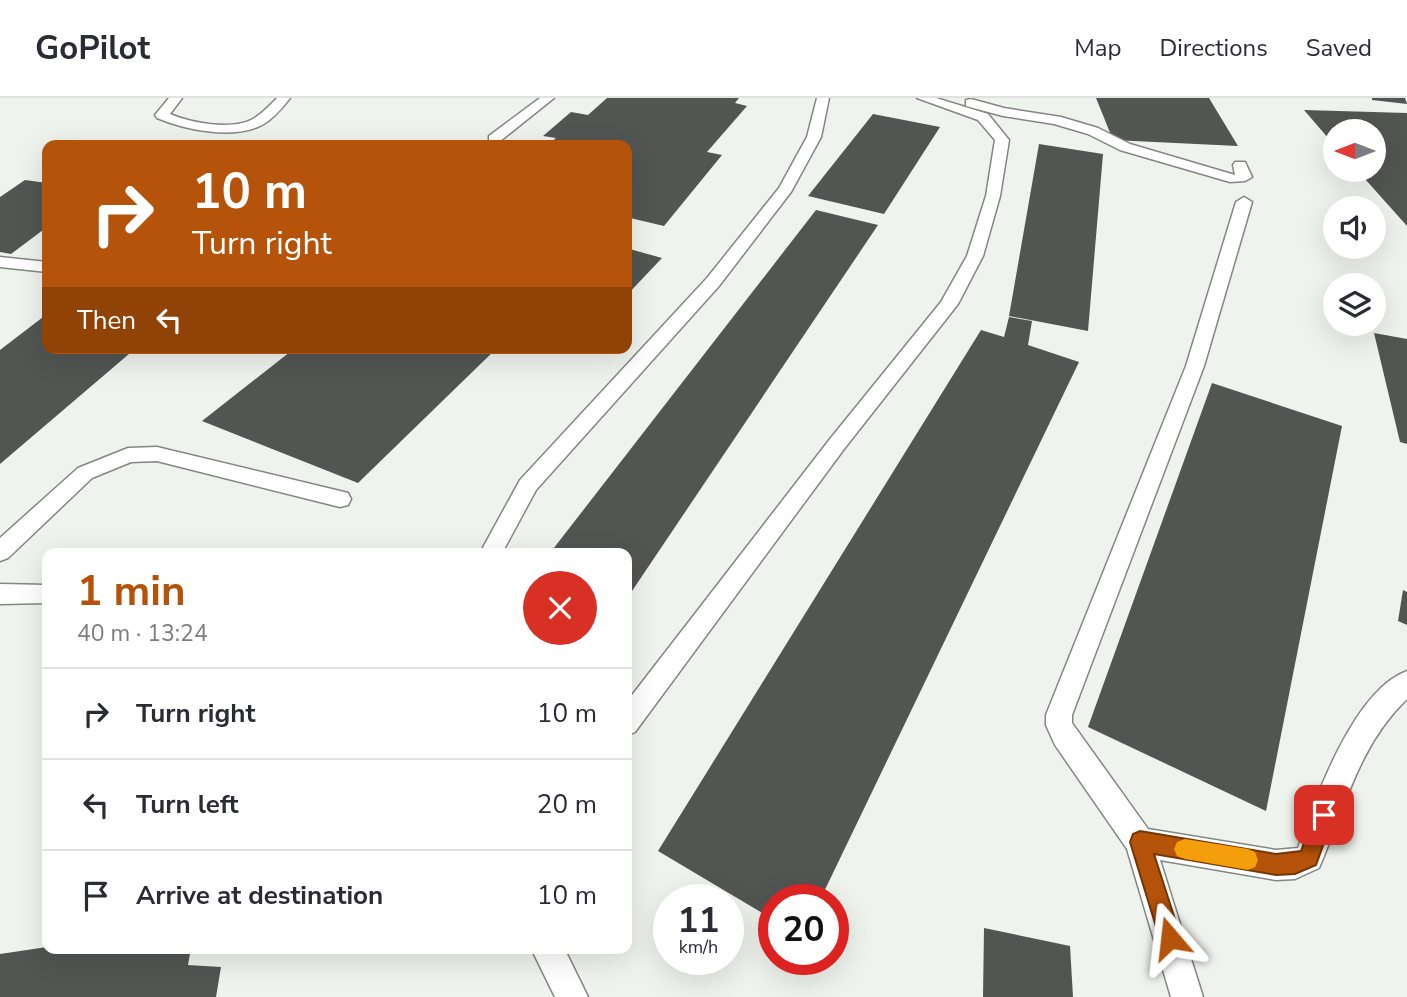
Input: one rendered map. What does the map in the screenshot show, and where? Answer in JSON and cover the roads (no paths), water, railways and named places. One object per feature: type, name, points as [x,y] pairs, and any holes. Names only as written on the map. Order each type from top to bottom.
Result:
[{"type":"lane","points":[[176,98],[162,116],[171,120],[228,127],[254,124],[284,98]]},
{"type":"lane","points":[[494,138],[548,98]]},
{"type":"lane","points":[[494,548],[528,485],[713,282],[786,189],[814,136],[823,98]]},
{"type":"lane","points":[[632,716],[837,444],[949,304],[975,256],[993,196],[1002,141],[983,117],[923,98]]},
{"type":"lane","points":[[954,98],[1003,112],[1056,120],[1093,131],[1125,147],[1235,179],[1245,177],[1240,165]]},
{"type":"lane","points":[[1187,997],[1140,842],[1065,736],[1059,725],[1059,715],[1195,366],[1244,202]]},
{"type":"lane","points":[[2,264],[42,267]]},
{"type":"lane","points":[[0,552],[85,473],[128,455],[157,454],[340,499]]},
{"type":"lane","points":[[0,594],[42,594]]},
{"type":"lane","points":[[1140,842],[1276,865],[1295,864],[1309,858],[1331,793],[1356,740],[1386,699],[1407,681]]},
{"type":"lane","points":[[550,954],[572,997]]}]
